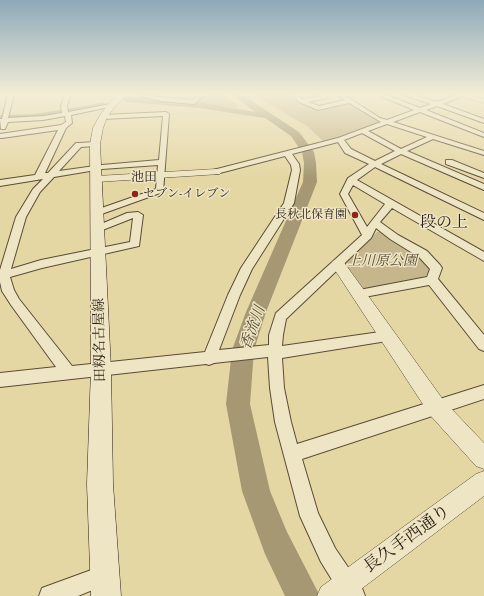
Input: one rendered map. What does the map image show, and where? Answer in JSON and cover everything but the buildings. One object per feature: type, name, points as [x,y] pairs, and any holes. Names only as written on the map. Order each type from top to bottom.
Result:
[{"type":"main road","name":"田籾名古屋線","points":[[102,122],[98,128],[95,144],[101,369],[100,484],[106,596]]},
{"type":"street","points":[[4,122],[1,139],[63,127]]},
{"type":"street","points":[[36,178],[41,174],[63,127],[68,122]]},
{"type":"street","points":[[97,221],[160,190],[165,122]]},
{"type":"street","points":[[0,183],[50,176],[96,174],[162,176],[216,172],[340,139],[387,122],[484,153]]},
{"type":"street","points":[[449,122],[484,135]]},
{"type":"street","points":[[362,131],[402,152],[484,187]]},
{"type":"street","points":[[367,236],[344,194],[351,180],[376,163],[432,137]]},
{"type":"street","points":[[340,139],[348,150],[484,217]]},
{"type":"street","points":[[68,372],[15,302],[8,291],[4,275],[21,217],[36,191],[79,145],[95,144]]},
{"type":"street","points":[[439,167],[472,149]]},
{"type":"street","points":[[212,359],[234,295],[248,268],[289,203],[296,170],[295,164],[290,159],[291,152]]},
{"type":"street","points":[[96,174],[162,162]]},
{"type":"street","points":[[449,162],[484,176]]},
{"type":"street","points":[[351,180],[484,257]]},
{"type":"street","points":[[342,591],[328,555],[309,516],[283,422],[272,352],[280,317],[367,236],[375,222],[391,203]]},
{"type":"street","points":[[4,275],[41,264],[135,244],[138,215],[97,221]]},
{"type":"street","points":[[375,222],[394,237],[423,254],[436,268],[432,280]]},
{"type":"street","points":[[338,264],[437,408],[484,458]]},
{"type":"street","points":[[359,294],[432,280]]},
{"type":"street","points":[[432,280],[482,339]]},
{"type":"street","points":[[0,380],[68,372],[212,359],[387,336]]},
{"type":"street","points":[[291,454],[484,392]]},
{"type":"street","name":"長久手西通り","points":[[342,591],[484,482]]},
{"type":"street","points":[[50,596],[106,574]]},
{"type":"green space","points":[[300,122],[381,122],[324,142],[307,126]]},
{"type":"green space","name":"上川原公園","points":[[377,232],[382,232],[424,262],[432,270],[423,278],[363,289],[344,264]]},
{"type":"waterway","name":"香流川","points":[[277,122],[295,134],[308,152],[310,163],[310,182],[256,312],[243,350],[238,404],[256,491],[276,543],[303,596]]},
{"type":"place","name":"セブン-イレブン","points":[[135,194]]},
{"type":"place","name":"長秋北保育園","points":[[355,215]]},
{"type":"district","name":"池田","points":[[144,177]]},
{"type":"district","name":"段の上","points":[[444,223]]}]
